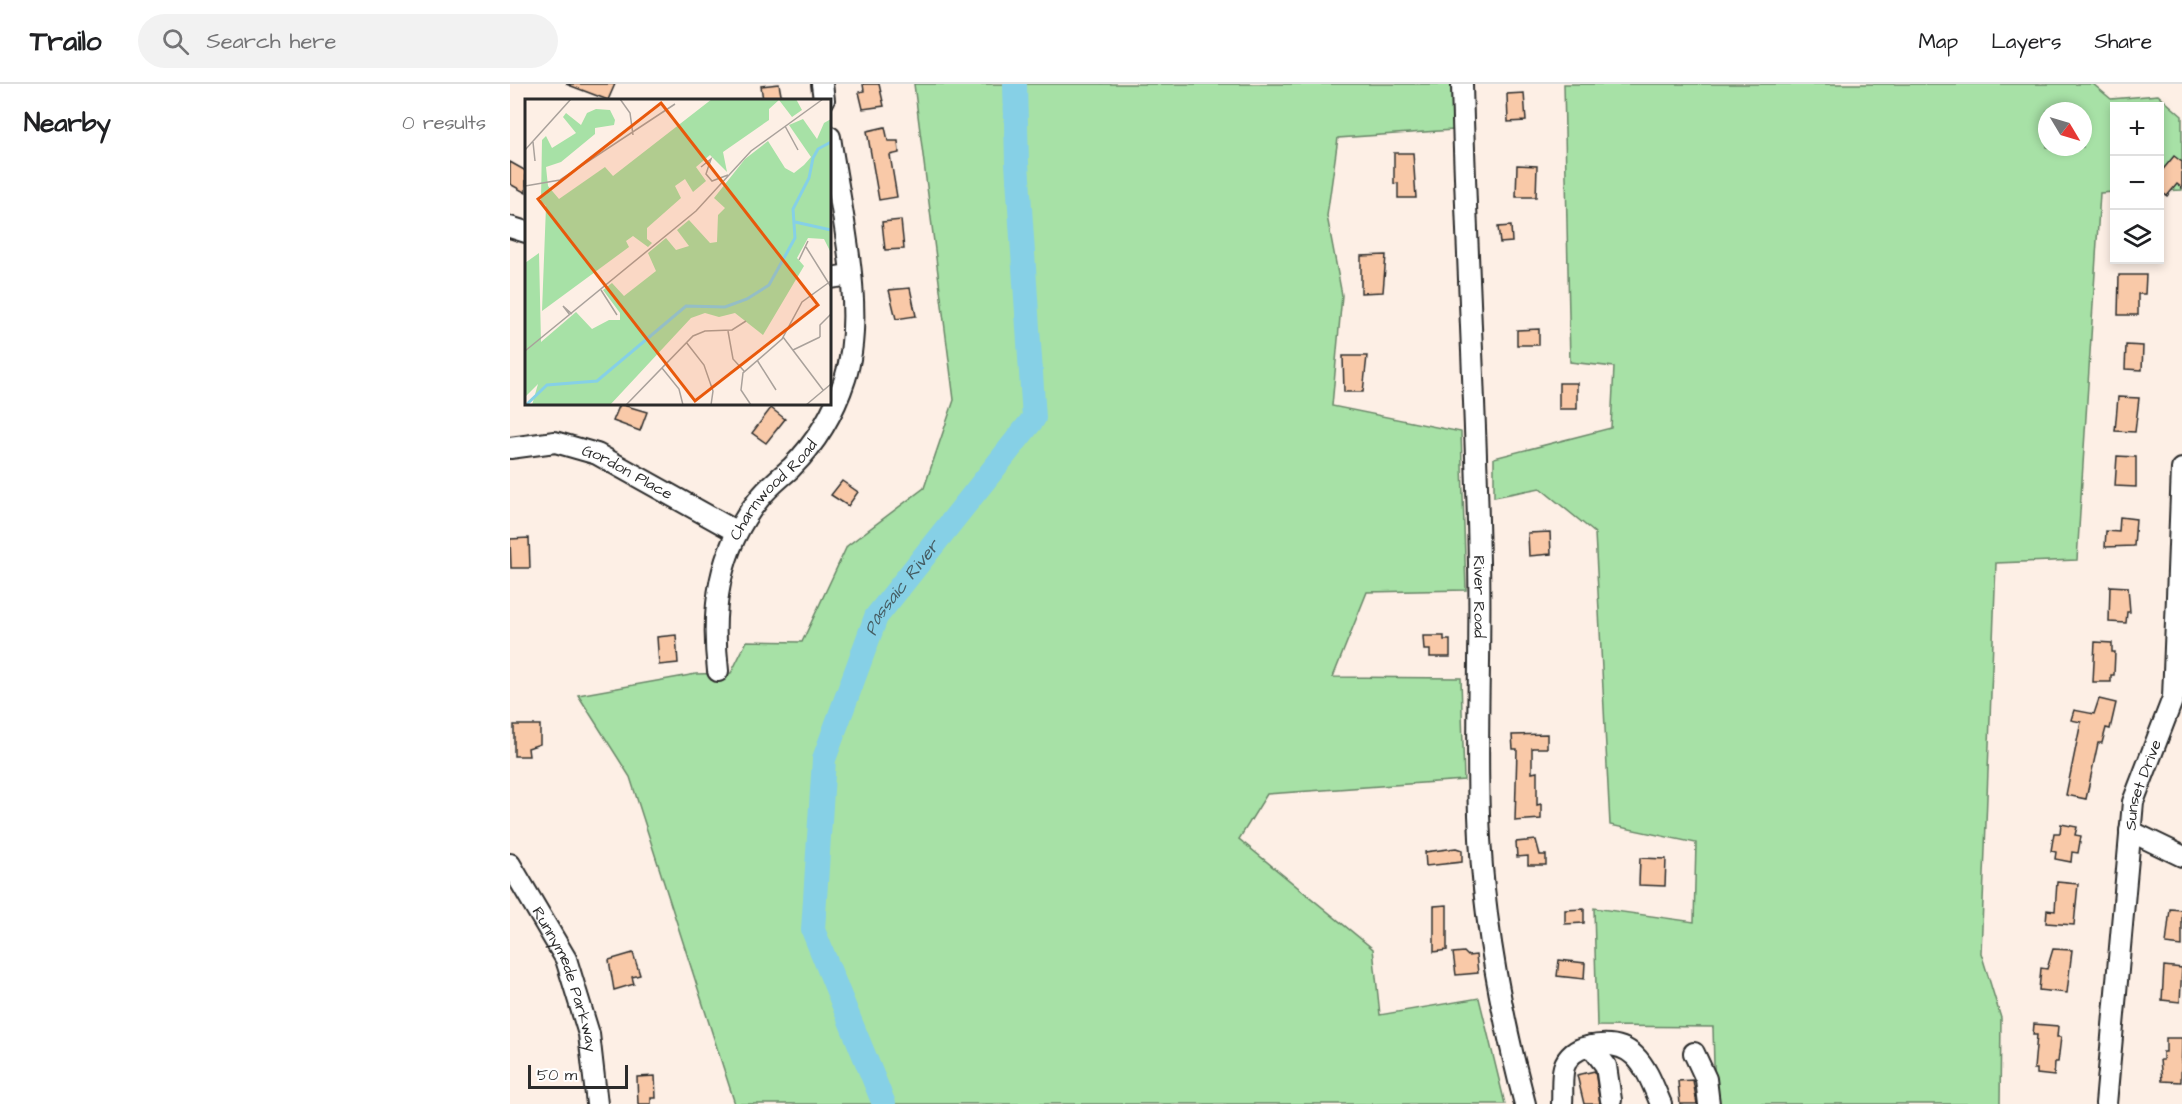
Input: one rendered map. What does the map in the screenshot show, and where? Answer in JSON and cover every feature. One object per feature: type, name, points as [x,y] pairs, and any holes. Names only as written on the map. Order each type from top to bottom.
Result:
[{"type":"street","points":[[822,84],[824,99]]},
{"type":"street","name":"River Road","points":[[1462,84],[1464,196],[1477,462],[1480,594],[1478,757],[1481,851],[1492,951],[1525,1104]]},
{"type":"street","name":"Charnwood Road","points":[[718,671],[714,633],[716,596],[727,555],[738,532],[759,499],[812,444],[839,397],[851,356],[854,334],[850,275],[831,143]]},
{"type":"street","points":[[510,227],[525,232]]},
{"type":"street","points":[[831,278],[850,275]]},
{"type":"street","name":"Gordon Place","points":[[510,448],[555,442],[597,454],[738,532]]},
{"type":"street","name":"Sunset Drive","points":[[2106,1104],[2130,831],[2137,788],[2173,698],[2182,469]]},
{"type":"street","points":[[2130,831],[2182,856]]},
{"type":"street","name":"Runnymede Parkway","points":[[510,864],[566,959],[589,1034],[597,1104]]},
{"type":"street","points":[[1562,1104],[1566,1061],[1572,1053],[1591,1046],[1612,1044],[1634,1053],[1650,1079],[1661,1104]]},
{"type":"street","points":[[1591,1046],[1606,1066],[1611,1100]]},
{"type":"street","points":[[1694,1053],[1706,1079],[1709,1104]]},
{"type":"green space","points":[[914,84],[1451,84],[1453,130],[1338,138],[1327,216],[1342,295],[1332,406],[1461,432],[1466,590],[1367,592],[1333,677],[1461,678],[1464,780],[1267,794],[1239,839],[1373,949],[1380,1015],[1479,998],[1505,1104],[735,1104],[630,777],[578,695],[696,674],[731,673],[747,641],[802,642],[847,546],[924,488],[954,400]]},
{"type":"green space","points":[[1564,84],[2093,84],[2111,99],[2158,95],[2182,116],[2182,190],[2164,191],[2164,102],[2110,102],[2110,192],[2100,193],[2077,560],[1996,563],[1981,953],[2001,1018],[2000,1104],[1715,1104],[1713,1027],[1597,1026],[1594,908],[1694,922],[1696,843],[1610,825],[1595,533],[1540,488],[1494,497],[1494,458],[1611,428],[1614,367],[1570,362]]},
{"type":"building","points":[[566,84],[615,84],[608,99]]},
{"type":"building","points":[[779,84],[782,99],[763,99],[761,86]]},
{"type":"building","points":[[863,84],[879,84],[884,106],[863,109],[859,92],[864,91]]},
{"type":"building","points":[[1524,93],[1526,121],[1508,122],[1507,94]]},
{"type":"building","points":[[885,127],[888,141],[898,141],[899,153],[890,155],[897,197],[879,200],[867,131]]},
{"type":"building","points":[[1394,153],[1413,153],[1416,198],[1398,198],[1398,183],[1394,184]]},
{"type":"building","points":[[2174,156],[2182,162],[2182,188],[2177,184],[2167,196],[2164,194],[2164,168]]},
{"type":"building","points":[[510,162],[525,170],[525,192],[510,184]]},
{"type":"building","points":[[1517,165],[1537,166],[1536,197],[1516,197]]},
{"type":"building","points":[[901,220],[904,249],[885,250],[882,222]]},
{"type":"building","points":[[1511,226],[1512,242],[1500,243],[1498,227]]},
{"type":"building","points":[[1386,255],[1383,292],[1361,293],[1361,256]]},
{"type":"building","points":[[2119,275],[2146,275],[2145,294],[2138,294],[2138,315],[2118,315]]},
{"type":"building","points":[[910,288],[916,316],[896,319],[889,290]]},
{"type":"building","points":[[1539,329],[1539,345],[1517,345],[1517,330]]},
{"type":"building","points":[[2126,345],[2143,346],[2142,370],[2125,369]]},
{"type":"building","points":[[1343,356],[1367,356],[1363,392],[1344,392]]},
{"type":"building","points":[[1559,383],[1577,383],[1577,409],[1559,409]]},
{"type":"building","points":[[2118,397],[2139,398],[2135,432],[2115,431]]},
{"type":"building","points":[[620,405],[647,412],[640,431],[613,421]]},
{"type":"building","points":[[771,408],[785,419],[766,443],[752,433]]},
{"type":"building","points":[[2117,456],[2136,457],[2136,487],[2115,486]]},
{"type":"building","points":[[842,481],[858,492],[848,506],[831,495]]},
{"type":"building","points":[[2120,517],[2136,519],[2134,546],[2105,547],[2106,531],[2119,532]]},
{"type":"building","points":[[1550,532],[1551,554],[1529,556],[1528,533]]},
{"type":"building","points":[[529,538],[530,568],[511,568],[510,539]]},
{"type":"building","points":[[2110,586],[2128,587],[2130,612],[2127,612],[2126,623],[2109,622]]},
{"type":"building","points":[[676,635],[678,663],[659,665],[657,637]]},
{"type":"building","points":[[1423,636],[1444,636],[1444,640],[1450,640],[1450,657],[1430,657],[1430,650],[1424,650]]},
{"type":"building","points":[[2095,642],[2112,643],[2112,652],[2115,652],[2114,675],[2111,675],[2111,682],[2093,682]]},
{"type":"building","points":[[2099,699],[2116,703],[2110,729],[2106,728],[2102,743],[2098,743],[2086,799],[2066,795],[2081,722],[2071,720],[2074,710],[2094,714]]},
{"type":"building","points":[[514,725],[540,725],[540,744],[528,748],[529,756],[514,756]]},
{"type":"building","points":[[1547,734],[1547,748],[1532,748],[1532,773],[1537,772],[1537,805],[1541,804],[1541,819],[1515,821],[1517,749],[1513,749],[1512,735]]},
{"type":"building","points":[[2061,824],[2077,827],[2075,835],[2081,836],[2078,853],[2072,852],[2071,862],[2055,859],[2056,852],[2051,851],[2054,833],[2060,833]]},
{"type":"building","points":[[1536,840],[1540,855],[1546,855],[1546,865],[1528,865],[1528,856],[1517,857],[1516,842]]},
{"type":"building","points":[[1456,848],[1462,850],[1462,862],[1426,866],[1425,852]]},
{"type":"building","points":[[1640,858],[1666,859],[1665,886],[1639,885]]},
{"type":"building","points":[[2057,882],[2078,884],[2074,925],[2046,923],[2047,910],[2055,911]]},
{"type":"building","points":[[1447,905],[1447,950],[1434,952],[1434,906]]},
{"type":"building","points":[[1584,909],[1584,923],[1565,924],[1565,910]]},
{"type":"building","points":[[2170,909],[2182,910],[2182,946],[2166,944]]},
{"type":"building","points":[[2053,949],[2072,950],[2067,993],[2039,990],[2041,968],[2047,969]]},
{"type":"building","points":[[1464,952],[1468,956],[1476,955],[1478,973],[1456,975],[1453,953]]},
{"type":"building","points":[[633,953],[640,975],[632,977],[634,984],[614,990],[609,960]]},
{"type":"building","points":[[1559,960],[1585,963],[1584,979],[1557,976]]},
{"type":"building","points":[[2164,966],[2182,968],[2180,1002],[2162,1000]]},
{"type":"building","points":[[2034,1024],[2058,1026],[2057,1037],[2061,1037],[2054,1076],[2037,1074],[2037,1069],[2034,1069],[2037,1035],[2033,1035]]},
{"type":"building","points":[[2166,1038],[2182,1038],[2181,1082],[2162,1081],[2160,1060],[2163,1060],[2163,1052],[2166,1052]]},
{"type":"building","points":[[1595,1071],[1600,1104],[1584,1104],[1577,1075]]},
{"type":"building","points":[[655,1076],[656,1098],[651,1098],[651,1104],[638,1104],[637,1077]]},
{"type":"building","points":[[1693,1080],[1697,1104],[1680,1104],[1678,1081]]},
{"type":"waterway","name":"Passaic River","points":[[884,1104],[813,930],[824,759],[876,617],[1034,418],[1017,163],[1015,84]]}]
